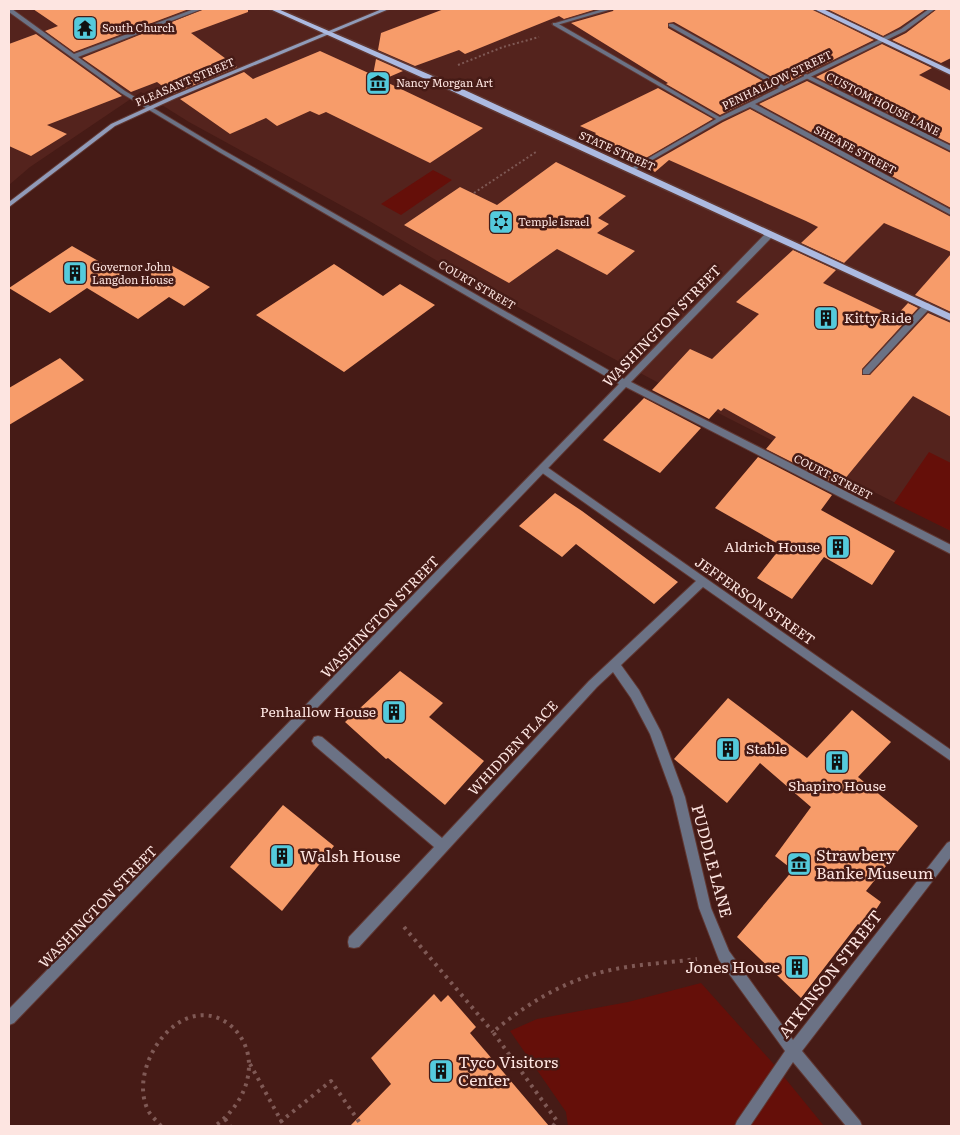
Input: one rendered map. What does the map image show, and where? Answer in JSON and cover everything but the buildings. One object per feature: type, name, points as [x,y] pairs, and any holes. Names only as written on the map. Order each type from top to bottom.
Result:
[{"type":"main road","name":"STATE STREET","points":[[273,9],[328,32],[631,170],[951,318]]},
{"type":"main road","name":"PLEASANT STREET","points":[[9,205],[100,133],[148,108],[386,9]]},
{"type":"main road","points":[[818,9],[951,72]]},
{"type":"street","name":"COURT STREET","points":[[9,9],[148,108],[625,383],[951,550]]},
{"type":"street","points":[[74,56],[199,9]]},
{"type":"street","points":[[576,9],[588,16]]},
{"type":"street","points":[[609,9],[555,24],[720,119]]},
{"type":"street","name":"PENHALLOW STREET","points":[[631,170],[720,119],[903,30],[932,9]]},
{"type":"street","points":[[671,25],[783,88]]},
{"type":"street","name":"CUSTOM HOUSE LANE","points":[[806,76],[951,150]]},
{"type":"street","name":"SHEAFE STREET","points":[[750,104],[951,213]]},
{"type":"street","name":"WASHINGTON STREET","points":[[10,1014],[770,234]]},
{"type":"street","points":[[866,372],[927,306]]},
{"type":"street","name":"JEFFERSON STREET","points":[[544,468],[951,756]]},
{"type":"street","name":"WHIDDEN PLACE","points":[[354,942],[593,684],[703,581]]},
{"type":"street","name":"PUDDLE LANE","points":[[614,664],[635,694],[659,742],[679,797],[705,908],[724,955],[793,1051],[855,1126]]},
{"type":"street","points":[[318,741],[443,846]]},
{"type":"street","name":"ATKINSON STREET","points":[[742,1126],[793,1051],[951,847]]},
{"type":"path","points":[[453,67],[485,54],[563,28]]},
{"type":"path","points":[[485,54],[490,56]]},
{"type":"path","points":[[474,193],[558,137]]},
{"type":"path","points":[[386,907],[493,1032],[558,1121],[553,1126]]},
{"type":"path","points":[[493,1032],[511,1015],[566,985],[582,979],[606,972],[724,955]]},
{"type":"path","points":[[161,1126],[146,1107],[142,1087],[143,1074],[152,1050],[171,1027],[187,1018],[207,1015],[223,1019],[238,1031],[245,1042],[249,1063],[248,1076],[238,1103],[225,1119],[215,1126]]},
{"type":"path","points":[[249,1063],[280,1122],[284,1126]]},
{"type":"path","points":[[280,1122],[331,1081],[362,1126]]},
{"type":"path","points":[[225,1119],[230,1126]]},
{"type":"shaded area","points":[[9,9],[951,9],[951,531],[655,381],[499,297],[366,219],[189,122],[141,92],[30,167],[9,185]]},
{"type":"shaded area","points":[[433,170],[452,180],[401,215],[381,204]]},
{"type":"shaded area","points":[[929,452],[951,463],[951,531],[894,503]]},
{"type":"shaded area","points":[[701,983],[771,1061],[824,1126],[568,1126],[566,1112],[510,1031],[537,1019],[628,1002]]},
{"type":"place","name":"South Church","points":[[85,28]]},
{"type":"place","name":"Nancy Morgan Art","points":[[378,83]]},
{"type":"place","name":"Temple Israel","points":[[501,222]]},
{"type":"place","name":"Governor John Langdon House","points":[[75,273]]},
{"type":"place","name":"Kitty Ride","points":[[826,318]]},
{"type":"place","name":"Aldrich House","points":[[838,547]]},
{"type":"place","name":"Penhallow House","points":[[394,712]]},
{"type":"place","name":"Stable","points":[[728,749]]},
{"type":"place","name":"Shapiro House","points":[[837,762]]},
{"type":"place","name":"Walsh House","points":[[282,856]]},
{"type":"place","name":"Strawbery Banke Museum","points":[[799,864]]},
{"type":"place","name":"Jones House","points":[[797,967]]},
{"type":"place","name":"Tyco Visitors Center","points":[[441,1071]]}]
